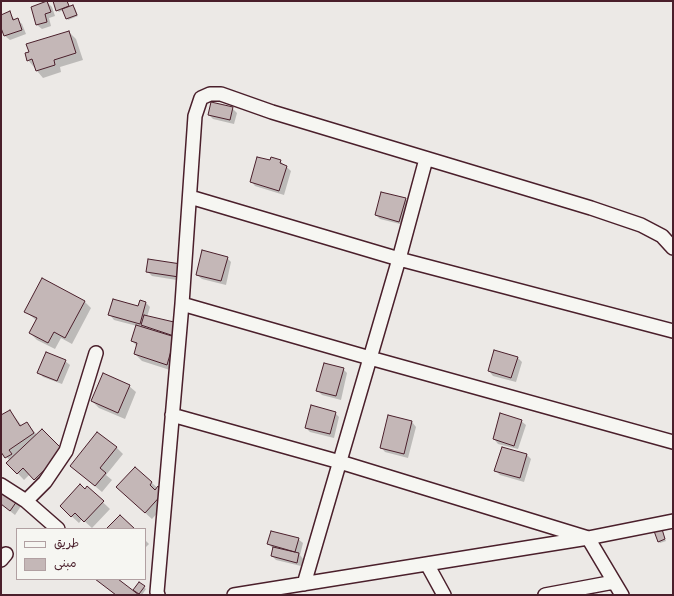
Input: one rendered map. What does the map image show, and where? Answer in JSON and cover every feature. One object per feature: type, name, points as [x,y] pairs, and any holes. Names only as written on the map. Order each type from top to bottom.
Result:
[{"type":"street","points":[[158,595],[156,592],[182,304],[195,116],[201,98],[210,94],[221,94],[272,112],[591,208],[641,225],[662,236],[673,248]]},
{"type":"street","points":[[304,584],[399,259],[426,159]]},
{"type":"street","points":[[190,197],[399,259],[673,331]]},
{"type":"street","points":[[182,304],[673,442]]},
{"type":"street","points":[[26,501],[45,482],[66,451],[96,353]]},
{"type":"street","points":[[172,415],[340,462],[588,538],[622,595]]},
{"type":"street","points":[[1,485],[26,501],[57,528]]},
{"type":"street","points":[[234,595],[588,538],[673,521]]},
{"type":"street","points":[[427,564],[444,595]]},
{"type":"street","points":[[545,595],[614,582]]},
{"type":"building","points":[[47,1],[51,12],[45,14],[47,22],[36,25],[31,7]]},
{"type":"building","points":[[53,1],[67,1],[69,6],[56,11]]},
{"type":"building","points":[[73,5],[77,15],[66,19],[62,9]]},
{"type":"building","points":[[10,11],[13,20],[18,18],[22,30],[4,36],[1,28],[1,15]]},
{"type":"building","points":[[69,31],[76,53],[54,60],[55,65],[36,71],[32,59],[27,61],[25,53],[29,52],[26,44]]},
{"type":"building","points":[[211,102],[233,107],[230,120],[208,115]]},
{"type":"building","points":[[257,157],[270,160],[271,157],[281,160],[280,163],[287,166],[279,191],[250,182]]},
{"type":"building","points":[[381,192],[406,198],[399,222],[375,215]]},
{"type":"building","points":[[202,250],[228,257],[221,281],[196,275]]},
{"type":"building","points":[[148,259],[181,264],[179,277],[146,272]]},
{"type":"building","points":[[42,278],[85,301],[65,338],[54,332],[48,343],[29,333],[37,318],[24,312]]},
{"type":"building","points":[[113,299],[138,306],[140,300],[146,302],[140,324],[108,315]]},
{"type":"building","points":[[144,315],[174,322],[174,336],[141,325]]},
{"type":"building","points":[[136,325],[175,337],[167,365],[134,354],[137,343],[131,341]]},
{"type":"building","points":[[494,350],[518,357],[511,378],[488,371]]},
{"type":"building","points":[[46,352],[66,360],[57,381],[37,373]]},
{"type":"building","points":[[324,363],[344,368],[336,396],[316,391]]},
{"type":"building","points":[[103,373],[130,385],[118,413],[91,401]]},
{"type":"building","points":[[311,405],[336,412],[330,434],[305,428]]},
{"type":"building","points":[[10,410],[20,426],[27,422],[34,433],[9,450],[12,454],[5,458],[1,452],[1,415]]},
{"type":"building","points":[[500,413],[522,420],[514,446],[493,439]]},
{"type":"building","points":[[388,415],[412,421],[404,454],[380,448]]},
{"type":"building","points":[[42,429],[64,451],[34,480],[23,468],[17,474],[6,463]]},
{"type":"building","points":[[97,432],[117,447],[100,468],[106,473],[95,486],[70,466]]},
{"type":"building","points":[[502,447],[527,454],[520,478],[494,471]]},
{"type":"building","points":[[135,467],[152,482],[150,485],[155,490],[158,486],[164,492],[145,513],[116,487]]},
{"type":"building","points":[[80,484],[85,489],[87,486],[104,501],[84,522],[75,513],[71,517],[60,506]]},
{"type":"building","points":[[1,490],[17,501],[10,511],[1,504]]},
{"type":"building","points":[[120,515],[134,528],[107,528]]},
{"type":"building","points":[[662,529],[665,539],[658,542],[654,531]]},
{"type":"building","points":[[271,531],[299,538],[295,552],[267,544]]},
{"type":"building","points":[[273,547],[299,553],[297,563],[271,556]]},
{"type":"building","points":[[96,580],[119,580],[139,595],[116,595]]},
{"type":"building","points":[[139,582],[145,586],[139,594],[133,590]]}]
